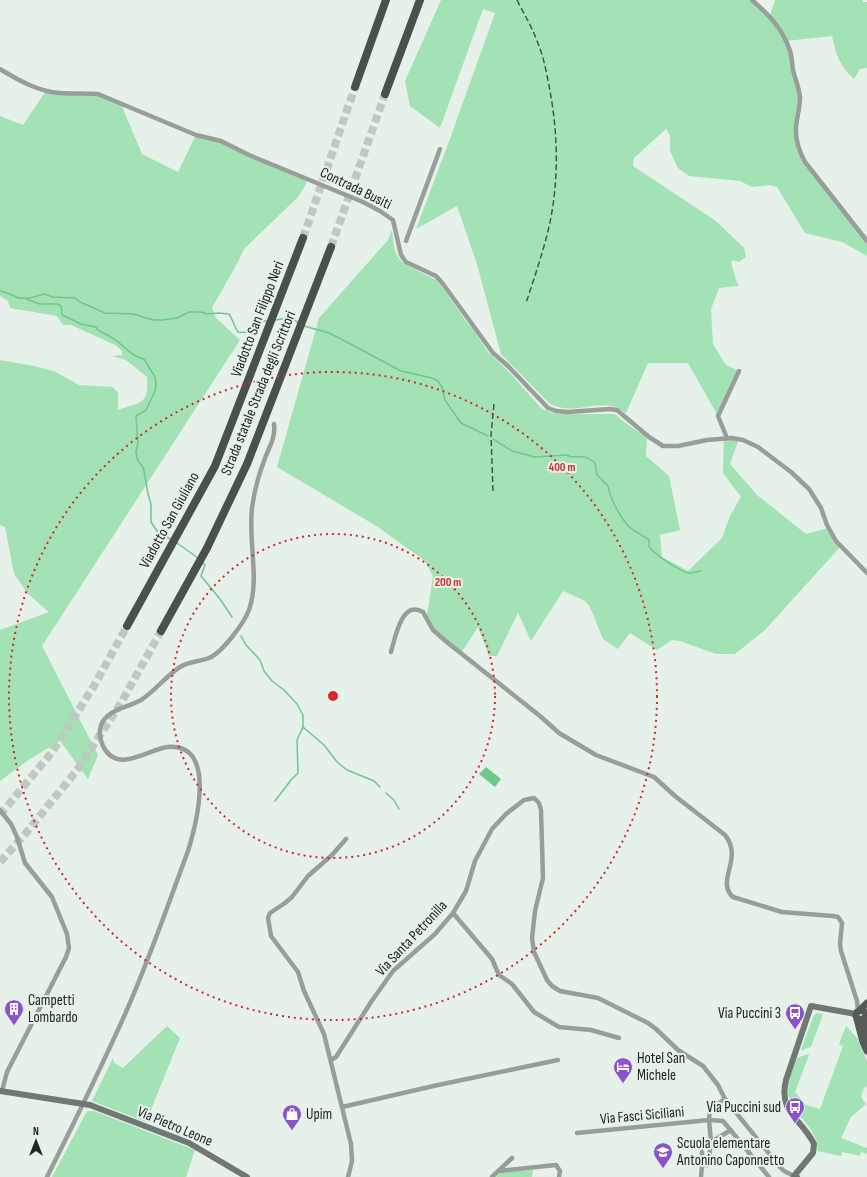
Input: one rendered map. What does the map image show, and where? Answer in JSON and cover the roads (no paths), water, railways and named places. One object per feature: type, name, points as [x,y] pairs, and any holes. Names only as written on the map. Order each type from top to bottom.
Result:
[{"type":"highway","points":[[355,88],[386,0]]},
{"type":"highway","points":[[385,94],[420,0]]},
{"type":"highway","name":"Viadotto San Filippo Neri","points":[[244,392],[303,238]]},
{"type":"highway","name":"Strada statale Strada degli Scrittori","points":[[161,631],[207,548],[247,464],[331,247]]},
{"type":"highway","name":"Strada statale Strada degli Scrittori","points":[[215,466],[244,392]]},
{"type":"highway","name":"Viadotto San Giuliano","points":[[127,626],[215,466]]},
{"type":"main road","points":[[867,1003],[861,1014],[863,1042],[867,1051]]},
{"type":"main road","points":[[794,1177],[813,1153],[814,1144],[787,1107],[784,1099],[785,1086],[811,1006],[861,1014]]},
{"type":"main road","points":[[861,1014],[867,1041]]},
{"type":"main road","name":"Via Pietro Leone","points":[[1,1091],[90,1106],[189,1143],[247,1177]]},
{"type":"street","points":[[752,0],[770,15],[780,28],[790,51],[800,96],[799,113],[796,126],[798,148],[805,162],[867,241]]},
{"type":"street","name":"Contrada Busiti","points":[[0,69],[18,80],[46,91],[98,94],[196,135],[221,141],[249,155],[362,202],[384,213],[393,220],[401,255],[406,262],[436,276],[493,353],[508,366],[548,408],[556,411],[568,412],[610,409],[617,410],[649,437],[663,446],[678,446],[707,440],[730,438]]},
{"type":"street","points":[[406,241],[440,149]]},
{"type":"street","points":[[739,371],[718,416],[730,438],[743,440],[758,447],[791,472],[809,489],[836,541],[867,573]]},
{"type":"street","points":[[47,1177],[126,1011],[157,933],[192,837],[199,791],[200,778],[198,767],[194,759],[187,752],[178,748],[168,747],[125,760],[117,758],[107,752],[102,745],[100,737],[101,726],[111,713],[142,699],[184,664],[212,657],[236,632],[245,619],[252,601],[254,584],[250,534],[253,500],[259,476],[274,435],[274,424]]},
{"type":"street","points":[[390,652],[403,616],[412,610],[421,610],[433,630],[540,716],[559,734],[596,755],[654,777],[675,796],[725,834],[732,848],[732,860],[726,884],[728,891],[733,897],[782,912],[833,916],[838,918],[842,923],[840,944],[841,951],[861,1014]]},
{"type":"street","name":"Via Santa Petronilla","points":[[331,1060],[336,1057],[371,1002],[394,971],[435,934],[453,913],[466,891],[475,861],[492,829],[506,814],[524,800],[534,798],[539,803],[541,810],[543,878],[534,917],[533,944],[536,956],[546,980],[560,991],[598,998],[648,1023],[678,1050],[703,1066],[718,1085],[725,1099]]},
{"type":"street","points":[[0,810],[11,824],[25,863],[52,897],[67,934],[69,948],[66,957],[7,1072],[1,1091]]},
{"type":"street","points":[[346,839],[332,855],[308,876],[292,898],[272,911],[268,918],[270,932],[273,939],[298,972],[304,991],[324,1034],[349,1133],[352,1154],[351,1167],[348,1177]]},
{"type":"street","points":[[453,913],[492,959],[499,975],[512,984],[534,1012],[560,1026],[591,1030],[619,1038]]},
{"type":"street","points":[[342,1107],[558,1060]]},
{"type":"street","points":[[702,1165],[708,1165],[711,1142],[709,1120],[710,1109],[725,1099],[784,1171],[794,1177]]},
{"type":"street","name":"Via Fasci Siciliani","points":[[577,1133],[709,1120],[723,1121],[769,1177]]},
{"type":"street","points":[[711,1142],[731,1130]]},
{"type":"street","points":[[701,1177],[702,1152]]},
{"type":"street","points":[[492,1177],[512,1158]]},
{"type":"street","points":[[499,1171],[556,1165],[560,1171],[560,1177]]},
{"type":"waterway","points":[[0,291],[18,298],[30,298],[44,294],[53,297],[75,298],[80,302],[105,313],[133,314],[153,320],[177,318],[189,312],[229,314],[238,332],[251,331],[261,321],[268,321]]},
{"type":"waterway","points":[[26,299],[40,304],[57,304],[61,306],[62,315],[81,324],[96,327],[134,355],[144,359],[155,377],[155,391],[146,410],[136,416],[138,442],[136,453],[138,461],[143,467],[145,476],[151,504],[151,522],[157,531],[172,540]]},
{"type":"waterway","points":[[274,320],[289,318],[298,323]]},
{"type":"waterway","points":[[304,326],[329,333],[401,371],[432,378],[438,381],[442,387],[445,400],[461,423],[488,436]]},
{"type":"waterway","points":[[493,439],[512,451],[535,457],[567,455],[571,457],[584,457],[592,460],[595,463],[597,475],[608,486],[617,510],[625,522],[633,530],[649,540],[649,546],[651,549],[684,572],[690,573],[701,571]]},
{"type":"waterway","points":[[177,543],[198,558]]},
{"type":"waterway","points":[[202,562],[205,565],[201,576],[220,599],[232,617]]},
{"type":"waterway","points":[[241,636],[246,645],[260,660],[264,671],[272,681],[284,690],[297,704],[303,715],[303,727],[324,745],[337,762],[347,770],[374,781],[380,787]]},
{"type":"waterway","points":[[275,801],[298,773],[297,740],[303,727]]},
{"type":"waterway","points":[[386,793],[394,800],[399,809]]},
{"type":"tunnel","points":[[303,238],[355,87]]},
{"type":"tunnel","points":[[331,247],[385,94]]},
{"type":"tunnel","points":[[0,815],[52,752],[94,686],[127,626]]},
{"type":"tunnel","points":[[0,862],[26,833],[77,770],[121,703],[161,631]]},
{"type":"railway","points":[[517,0],[533,31],[543,60],[553,109],[556,147],[555,184],[550,221],[546,239],[526,303]]},
{"type":"railway","points":[[493,491],[491,435],[494,404]]},
{"type":"place","name":"Campetti Lombardo","points":[[14,1026]]},
{"type":"place","name":"Via Puccini 3","points":[[795,1030]]},
{"type":"place","name":"Hotel San Michele","points":[[623,1084]]},
{"type":"place","name":"Via Puccini sud","points":[[795,1124]]},
{"type":"place","name":"Upim","points":[[292,1131]]},
{"type":"place","name":"Scuola elementare Antonino Caponnetto","points":[[663,1169]]}]
